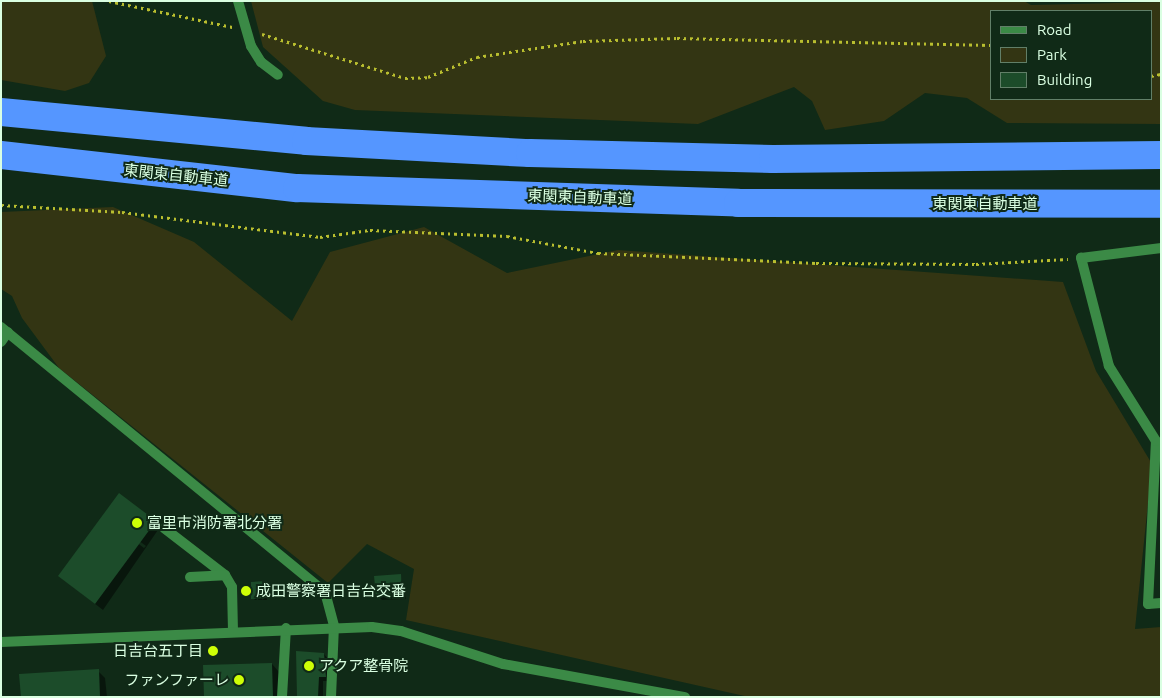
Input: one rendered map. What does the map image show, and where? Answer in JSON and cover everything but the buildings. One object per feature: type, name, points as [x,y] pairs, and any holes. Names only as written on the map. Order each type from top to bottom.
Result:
[{"type":"highway","points":[[1,112],[306,141],[530,153],[773,159],[1161,155]]},
{"type":"highway","name":"東関東自動車道","points":[[1,155],[298,188],[738,204],[1161,204]]},
{"type":"street","points":[[238,1],[251,46],[278,75]]},
{"type":"street","points":[[1161,248],[1081,258],[1109,366],[1156,441],[1148,604],[1161,604]]},
{"type":"street","points":[[1,342],[5,329],[325,592],[334,626],[331,697]]},
{"type":"street","points":[[164,528],[225,575],[232,586],[234,630]]},
{"type":"street","points":[[190,578],[225,575]]},
{"type":"street","points":[[1,642],[334,626],[401,631],[503,664],[685,697]]},
{"type":"street","points":[[282,697],[286,628]]},
{"type":"path","points":[[108,1],[240,28]]},
{"type":"path","points":[[259,34],[404,78],[428,77],[477,57],[583,41],[677,38],[990,45]]},
{"type":"path","points":[[1,205],[122,212],[320,237],[370,230],[507,236],[598,253],[976,264],[1081,258]]},
{"type":"green space","points":[[1,1],[92,1],[106,56],[89,83],[65,91],[1,80]]},
{"type":"green space","points":[[251,1],[1024,1],[1031,5],[1161,2],[1161,124],[1007,123],[967,98],[925,93],[884,121],[825,130],[812,101],[794,87],[698,124],[355,110],[323,101],[263,47]]},
{"type":"green space","points":[[113,207],[194,242],[292,321],[330,252],[424,227],[507,273],[618,250],[1063,282],[1096,371],[1152,464],[1135,629],[1161,627],[1161,697],[749,697],[406,620],[414,569],[367,544],[328,583],[59,368],[22,318],[12,296],[1,289],[1,212]]},
{"type":"place","name":"富里市消防署北分署","points":[[137,523]]},
{"type":"place","name":"成田警察署日吉台交番","points":[[246,591]]},
{"type":"place","name":"日吉台五丁目","points":[[213,651]]},
{"type":"place","name":"アクア整骨院","points":[[309,666]]},
{"type":"place","name":"ファンファーレ","points":[[239,680]]}]
